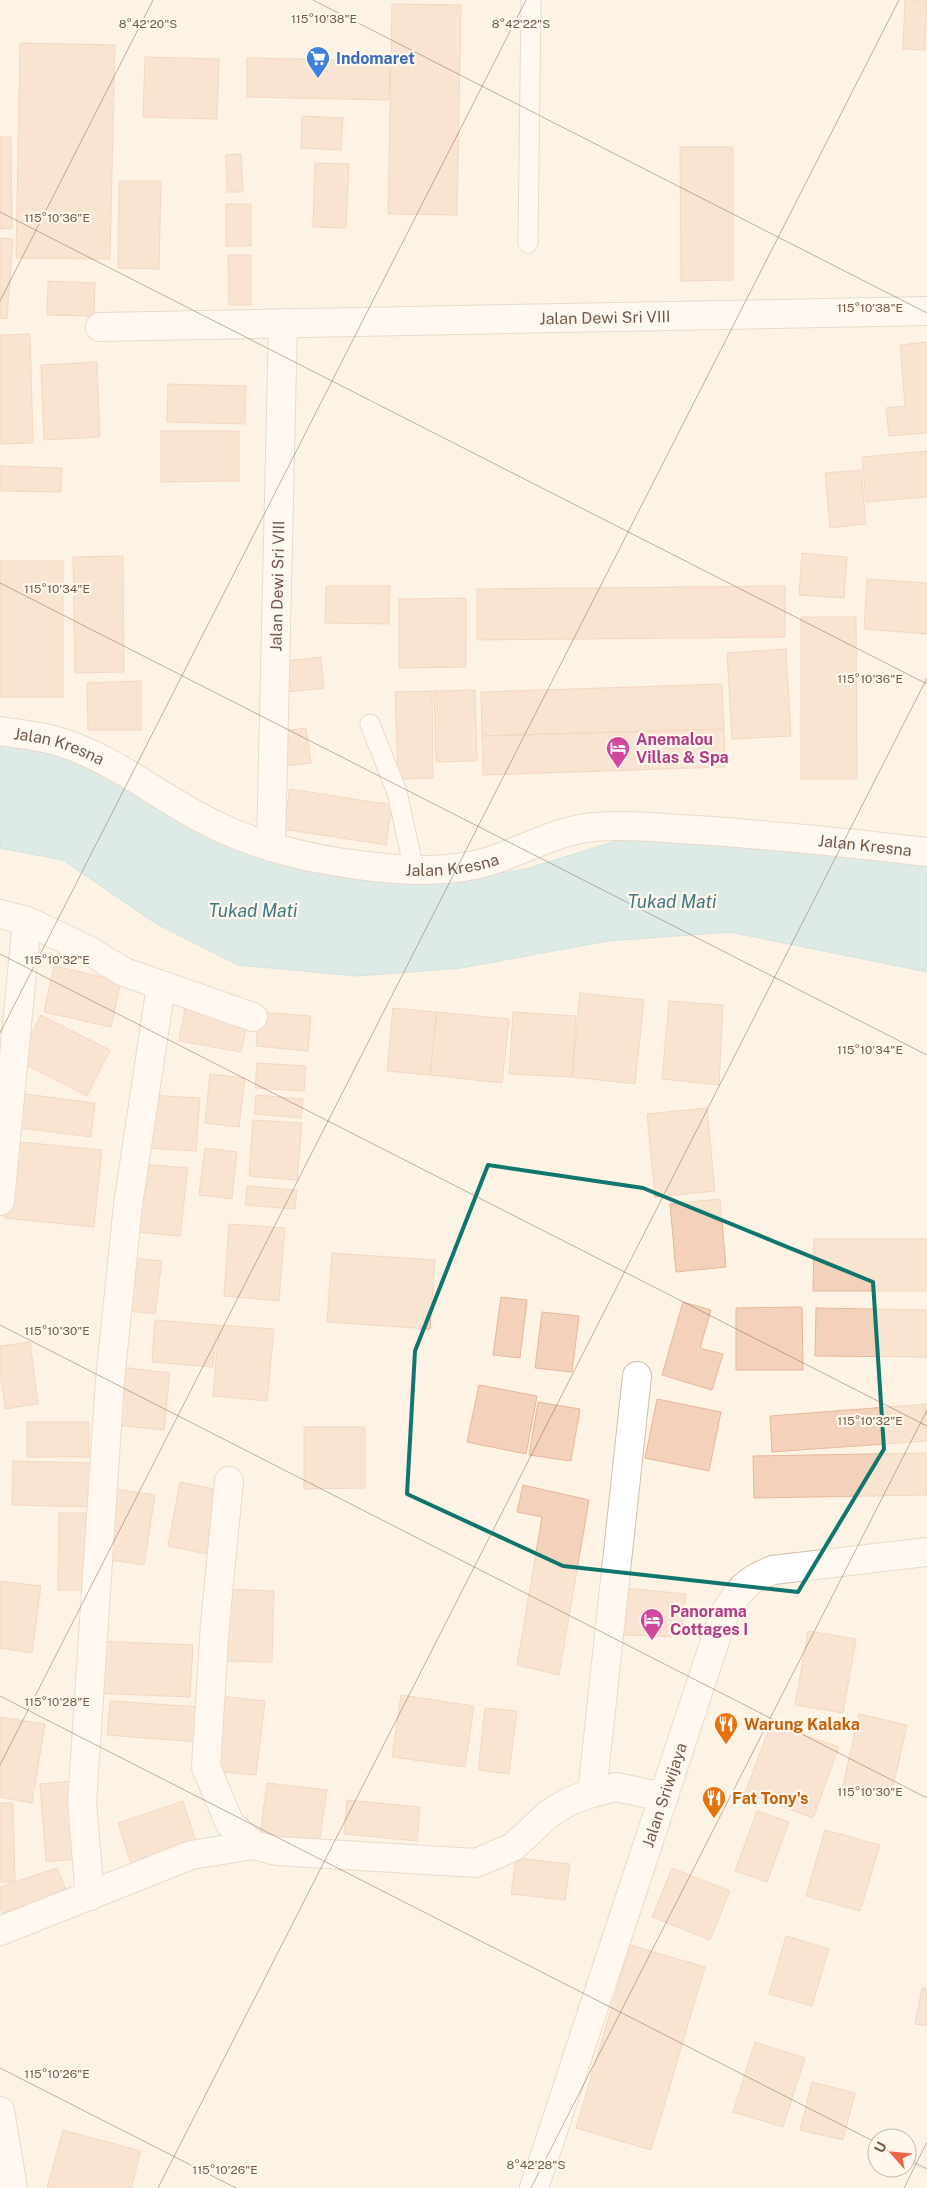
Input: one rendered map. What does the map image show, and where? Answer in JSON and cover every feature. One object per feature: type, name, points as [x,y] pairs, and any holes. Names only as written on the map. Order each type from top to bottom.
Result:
[{"type":"street","name":"Jalan Dewi Sri VIII","points":[[100,327],[927,311]]},
{"type":"street","name":"Jalan Dewi Sri VIII","points":[[271,847],[283,323]]},
{"type":"street","name":"Jalan Kresna","points":[[0,731],[57,741],[115,766],[215,826],[271,847],[313,858],[350,864],[414,870],[456,869],[492,860],[550,838],[592,827],[630,826],[733,832],[927,852]]},
{"type":"street","points":[[0,914],[27,921],[88,950],[124,972],[252,1017]]},
{"type":"street","points":[[0,1201],[27,921]]},
{"type":"street","points":[[90,1896],[82,1803],[110,1380],[128,1205],[161,986]]},
{"type":"street","points":[[592,1792],[637,1376]]},
{"type":"street","points":[[229,1481],[215,1624],[206,1767],[230,1824],[254,1845]]},
{"type":"street","name":"Jalan Sriwijaya","points":[[534,2188],[724,1614],[737,1594],[753,1577],[773,1570],[927,1552]]},
{"type":"street","points":[[0,1931],[191,1855],[254,1845],[277,1851],[476,1863],[513,1847],[550,1814],[570,1801],[592,1792],[616,1788],[664,1797]]},
{"type":"street","points":[[0,2111],[13,2188]]},
{"type":"lane","points":[[528,243],[531,0]]},
{"type":"lane","points":[[370,724],[397,792],[414,870]]},
{"type":"highlighted area","points":[[488,1165],[643,1188],[873,1282],[884,1449],[798,1592],[563,1566],[407,1494],[415,1351]]},
{"type":"water","name":"Tukad Mati","points":[[0,745],[59,753],[350,874],[433,884],[526,869],[629,837],[927,865],[927,972],[730,932],[608,941],[461,968],[357,976],[238,965],[155,923],[63,860],[0,848]]},
{"type":"building","points":[[905,0],[927,0],[925,50],[903,49]]},
{"type":"building","points":[[392,4],[461,5],[457,215],[388,214]]},
{"type":"building","points":[[20,43],[115,45],[110,259],[16,258]]},
{"type":"building","points":[[145,57],[219,59],[217,119],[143,117]]},
{"type":"building","name":"Indomaret","points":[[247,58],[390,61],[389,100],[247,97]]},
{"type":"building","points":[[302,116],[343,118],[341,150],[301,148]]},
{"type":"building","points":[[0,137],[11,137],[12,228],[0,229]]},
{"type":"building","points":[[680,147],[733,147],[733,280],[681,281]]},
{"type":"building","points":[[241,154],[243,192],[227,192],[226,155]]},
{"type":"building","points":[[315,163],[349,164],[346,228],[313,227]]},
{"type":"building","points":[[119,181],[161,181],[159,269],[118,268]]},
{"type":"building","points":[[226,204],[251,204],[251,246],[226,246]]},
{"type":"building","points":[[0,238],[13,239],[7,319],[0,318]]},
{"type":"building","points":[[228,255],[251,255],[251,305],[229,305]]},
{"type":"building","points":[[48,281],[95,283],[94,316],[47,315]]},
{"type":"building","points":[[30,334],[33,443],[0,444],[0,335]]},
{"type":"building","points":[[927,342],[927,433],[889,436],[886,408],[905,406],[900,345]]},
{"type":"building","points":[[97,362],[100,437],[44,440],[41,365]]},
{"type":"building","points":[[168,384],[246,386],[245,424],[167,422]]},
{"type":"building","points":[[161,431],[239,431],[239,481],[161,482]]},
{"type":"building","points":[[927,451],[927,497],[866,502],[862,457]]},
{"type":"building","points":[[0,466],[62,468],[61,492],[0,491]]},
{"type":"building","points":[[861,470],[866,524],[830,528],[825,473]]},
{"type":"building","points":[[802,553],[847,557],[844,598],[799,595]]},
{"type":"building","points":[[123,556],[124,672],[75,673],[73,557]]},
{"type":"building","points":[[0,561],[63,561],[63,697],[0,697]]},
{"type":"building","points":[[867,579],[927,583],[927,634],[864,629]]},
{"type":"building","points":[[326,586],[390,586],[389,624],[325,623]]},
{"type":"building","points":[[785,586],[785,637],[477,640],[477,589]]},
{"type":"building","points":[[466,598],[466,667],[399,668],[399,599]]},
{"type":"building","points":[[801,617],[856,617],[857,779],[801,779]]},
{"type":"building","points":[[786,649],[791,736],[732,739],[727,653]]},
{"type":"building","points":[[321,657],[324,688],[288,692],[285,661]]},
{"type":"building","points":[[141,681],[141,730],[88,730],[87,683]]},
{"type":"building","points":[[722,684],[724,729],[482,736],[481,692]]},
{"type":"building","points":[[475,690],[477,761],[436,762],[434,691]]},
{"type":"building","points":[[432,691],[433,778],[398,779],[395,692]]},
{"type":"building","points":[[306,728],[311,763],[283,766],[278,732]]},
{"type":"building","points":[[724,729],[725,767],[483,775],[482,736]]},
{"type":"building","points":[[290,789],[392,805],[386,845],[283,829]]},
{"type":"building","points":[[54,966],[121,981],[111,1027],[44,1012]]},
{"type":"building","points":[[580,993],[644,1000],[635,1084],[572,1077]]},
{"type":"building","points":[[669,1001],[723,1005],[719,1085],[662,1079]]},
{"type":"building","points":[[185,1007],[248,1019],[241,1052],[179,1041]]},
{"type":"building","points":[[393,1008],[437,1012],[430,1075],[387,1071]]},
{"type":"building","points":[[259,1012],[311,1016],[308,1051],[256,1046]]},
{"type":"building","points":[[437,1012],[509,1019],[502,1083],[430,1075]]},
{"type":"building","points":[[513,1012],[576,1016],[572,1077],[509,1074]]},
{"type":"building","points":[[41,1015],[110,1050],[87,1096],[18,1061]]},
{"type":"building","points":[[257,1063],[306,1066],[304,1091],[255,1088]]},
{"type":"building","points":[[210,1074],[245,1078],[239,1127],[205,1123]]},
{"type":"building","points":[[18,1093],[95,1103],[91,1137],[13,1127]]},
{"type":"building","points":[[150,1095],[200,1098],[196,1151],[146,1148]]},
{"type":"building","points":[[256,1095],[303,1099],[301,1118],[254,1114]]},
{"type":"building","points":[[707,1108],[715,1191],[655,1197],[647,1114]]},
{"type":"building","points":[[253,1120],[302,1123],[297,1180],[249,1176]]},
{"type":"building","points":[[11,1141],[102,1150],[94,1227],[4,1218]]},
{"type":"building","points":[[205,1148],[237,1152],[232,1199],[199,1195]]},
{"type":"building","points":[[143,1164],[188,1168],[180,1236],[135,1232]]},
{"type":"building","points":[[247,1186],[297,1190],[295,1209],[245,1205]]},
{"type":"building","points":[[720,1199],[726,1267],[676,1272],[670,1204]]},
{"type":"building","points":[[229,1224],[285,1228],[279,1301],[224,1296]]},
{"type":"building","points":[[814,1239],[927,1239],[927,1291],[813,1291]]},
{"type":"building","points":[[332,1253],[435,1260],[430,1329],[327,1322]]},
{"type":"building","points":[[135,1258],[162,1261],[155,1314],[128,1311]]},
{"type":"building","points":[[501,1297],[527,1300],[520,1358],[493,1355]]},
{"type":"building","points":[[683,1302],[711,1310],[700,1348],[723,1354],[712,1390],[662,1375]]},
{"type":"building","points":[[802,1307],[803,1370],[736,1370],[736,1308]]},
{"type":"building","points":[[816,1308],[927,1310],[927,1357],[815,1356]]},
{"type":"building","points":[[542,1312],[579,1316],[572,1372],[535,1368]]},
{"type":"building","points":[[155,1320],[217,1325],[213,1367],[152,1362]]},
{"type":"building","points":[[219,1325],[274,1329],[267,1401],[213,1396]]},
{"type":"building","points":[[30,1342],[38,1404],[5,1409],[0,1371],[0,1346]]},
{"type":"building","points":[[121,1367],[170,1373],[164,1430],[114,1425]]},
{"type":"building","points":[[479,1385],[537,1396],[526,1454],[467,1442]]},
{"type":"building","points":[[657,1399],[721,1412],[709,1471],[645,1458]]},
{"type":"building","points":[[538,1402],[580,1409],[571,1461],[529,1455]]},
{"type":"building","points":[[927,1404],[927,1441],[772,1452],[770,1416]]},
{"type":"building","points":[[27,1422],[89,1422],[89,1457],[27,1457]]},
{"type":"building","points":[[304,1427],[365,1427],[365,1488],[304,1489]]},
{"type":"building","points":[[927,1453],[927,1495],[754,1498],[753,1456]]},
{"type":"building","points":[[13,1461],[94,1463],[93,1507],[12,1505]]},
{"type":"building","points":[[180,1482],[224,1491],[212,1555],[168,1546]]},
{"type":"building","points":[[523,1485],[589,1500],[559,1675],[517,1665],[542,1517],[517,1512]]},
{"type":"building","points":[[115,1489],[155,1495],[144,1565],[105,1559]]},
{"type":"building","points":[[59,1513],[92,1513],[91,1590],[58,1590]]},
{"type":"building","points":[[0,1581],[41,1586],[32,1653],[0,1648]]},
{"type":"building","points":[[625,1588],[686,1594],[681,1637],[623,1635]]},
{"type":"building","points":[[221,1589],[274,1591],[272,1662],[219,1661]]},
{"type":"building","points":[[808,1631],[856,1639],[843,1713],[795,1705]]},
{"type":"building","points":[[95,1641],[193,1645],[190,1697],[93,1693]]},
{"type":"building","points":[[401,1695],[474,1706],[465,1767],[392,1757]]},
{"type":"building","points":[[221,1696],[265,1701],[256,1775],[213,1771]]},
{"type":"building","points":[[110,1701],[199,1707],[197,1742],[107,1735]]},
{"type":"building","points":[[485,1708],[517,1711],[509,1774],[478,1770]]},
{"type":"building","points":[[859,1714],[907,1725],[891,1796],[843,1785]]},
{"type":"building","points":[[0,1717],[45,1724],[32,1803],[0,1797]]},
{"type":"building","points":[[771,1723],[839,1747],[813,1818],[745,1793]]},
{"type":"building","points":[[73,1781],[79,1859],[46,1862],[40,1784]]},
{"type":"building","points":[[267,1783],[327,1790],[318,1851],[259,1843]]},
{"type":"building","points":[[347,1800],[420,1807],[417,1841],[344,1834]]},
{"type":"building","points":[[183,1801],[196,1842],[131,1864],[118,1823]]},
{"type":"building","points":[[0,1803],[13,1803],[15,1882],[0,1882]]},
{"type":"building","points":[[757,1811],[789,1822],[767,1882],[735,1871]]},
{"type":"building","points":[[825,1830],[880,1845],[860,1911],[806,1896]]},
{"type":"building","points":[[516,1858],[570,1864],[565,1900],[511,1894]]},
{"type":"building","points":[[57,1868],[69,1897],[2,1913],[0,1887]]},
{"type":"building","points":[[672,1868],[730,1891],[710,1940],[652,1917]]},
{"type":"building","points":[[786,1936],[829,1949],[812,2006],[769,1994]]},
{"type":"building","points":[[630,1945],[705,1967],[651,2150],[576,2128]]},
{"type":"building","points":[[922,1988],[927,1989],[927,2026],[915,2024]]},
{"type":"building","points":[[755,2042],[805,2058],[783,2127],[733,2112]]},
{"type":"building","points":[[812,2082],[855,2093],[843,2140],[800,2130]]},
{"type":"building","points":[[63,2130],[141,2151],[131,2188],[47,2188]]},
{"type":"place","name":"Indomaret","points":[[318,79]]},
{"type":"place","name":"Anemalou Villas & Spa","points":[[618,769]]},
{"type":"place","name":"Panorama Cottages I","points":[[652,1641]]},
{"type":"place","name":"Warung Kalaka","points":[[726,1745]]},
{"type":"place","name":"Fat Tony's","points":[[714,1819]]}]
